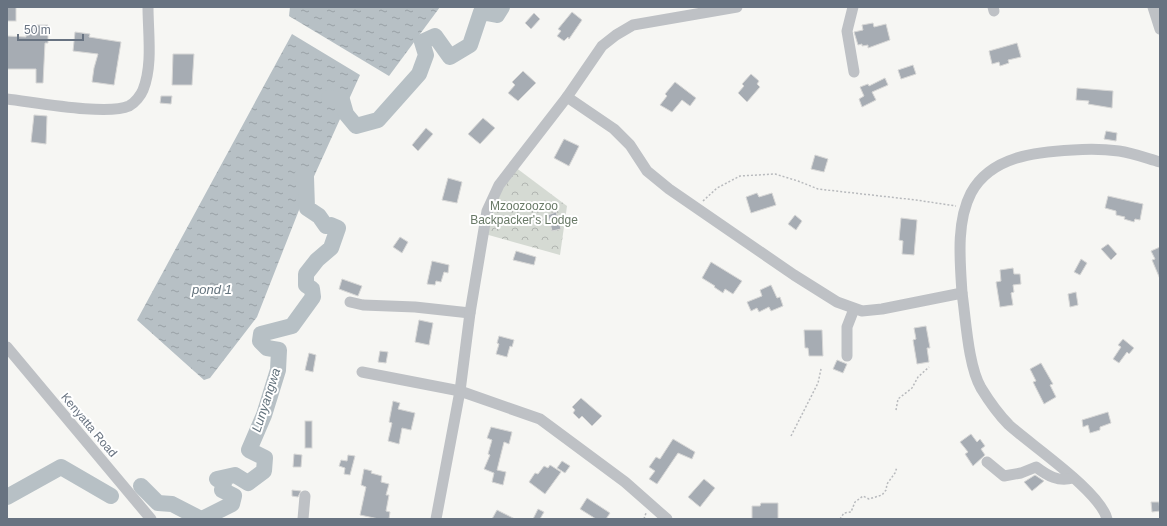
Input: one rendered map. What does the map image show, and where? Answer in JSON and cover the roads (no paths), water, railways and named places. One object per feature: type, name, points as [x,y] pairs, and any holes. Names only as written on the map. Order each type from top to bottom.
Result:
[{"type":"street","points":[[7,99],[97,110],[120,108],[130,105],[143,90],[147,75],[148,7]]},
{"type":"street","points":[[436,519],[460,391],[470,313],[487,211],[491,199],[499,185],[519,157],[567,97],[602,46],[616,35],[634,25],[736,7]]},
{"type":"street","points":[[853,7],[847,31],[854,72]]},
{"type":"street","points":[[1154,7],[1160,29]]},
{"type":"street","points":[[567,97],[614,129],[630,145],[647,171],[669,189],[822,293],[854,309],[862,311],[882,309],[962,293]]},
{"type":"street","points":[[1107,519],[1104,509],[1073,478],[1008,424],[980,387],[974,372],[962,293],[960,261],[965,208],[972,192],[984,176],[998,166],[1040,151],[1119,151],[1160,162]]},
{"type":"street","points":[[350,302],[363,305],[415,307],[470,313]]},
{"type":"street","points":[[847,356],[847,327],[854,309]]},
{"type":"street","name":"Kenyatta Road","points":[[7,347],[151,519]]},
{"type":"street","points":[[362,372],[460,391],[540,419],[625,482],[667,519]]},
{"type":"street","points":[[987,462],[1004,476],[1021,473],[1036,467],[1050,477],[1065,480],[1073,478]]},
{"type":"street","points":[[303,519],[305,496]]},
{"type":"water","points":[[290,7],[440,7],[389,76],[289,16]]},
{"type":"water","name":"pond 1","points":[[292,34],[360,75],[301,205],[257,317],[210,378],[204,380],[137,320]]},
{"type":"waterway","name":"Lunyangwa","points":[[329,98],[342,100],[346,114],[356,126],[378,120],[419,74],[426,55],[422,42],[435,36],[450,57],[470,45],[481,12],[497,15],[502,7]]},
{"type":"waterway","name":"Lunyangwa","points":[[202,519],[232,504],[234,496],[222,490],[224,483],[217,479],[235,475],[248,483],[264,471],[265,458],[249,450],[264,415],[278,370],[279,350],[267,348],[260,341],[261,334],[292,326],[313,297],[312,289],[306,285],[306,274],[317,260],[331,248],[338,228],[331,225],[326,226],[319,216],[307,208],[306,177],[302,176]]},
{"type":"waterway","name":"Lunyangwa","points":[[7,497],[61,467],[111,496]]},
{"type":"waterway","name":"Lunyangwa","points":[[141,486],[158,503],[172,504],[201,519]]},
{"type":"park label","name":"Mzoozoozoo Backpacker's Lodge","points":[[524,213]]}]
